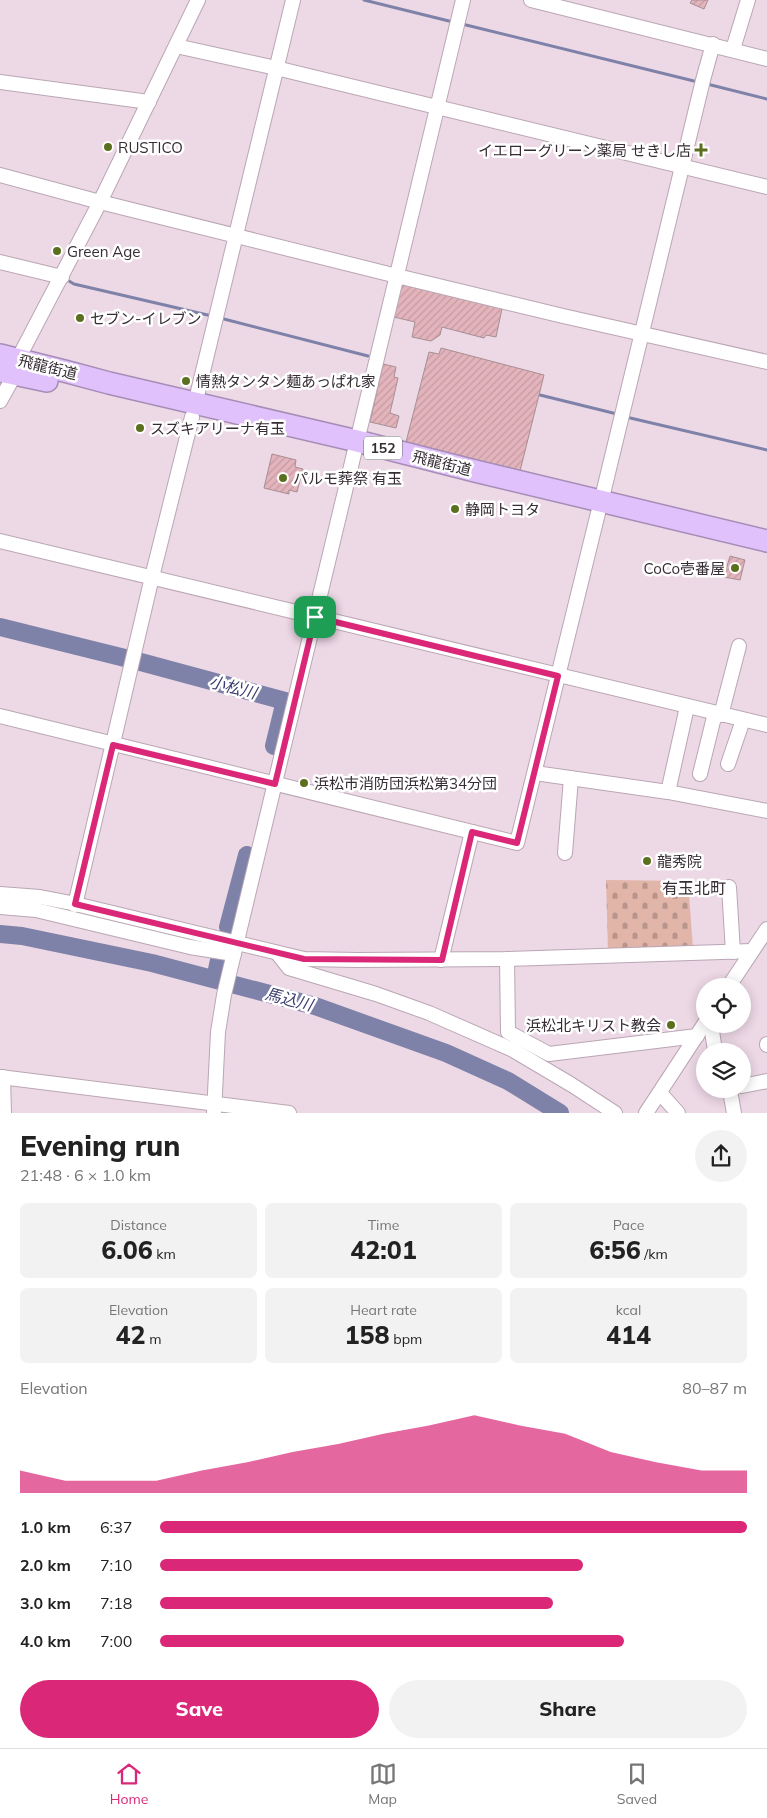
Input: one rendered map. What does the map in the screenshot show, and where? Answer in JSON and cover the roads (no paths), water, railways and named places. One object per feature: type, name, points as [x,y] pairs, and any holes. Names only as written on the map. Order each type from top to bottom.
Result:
[{"type":"highway","name":"飛龍街道","points":[[8,365],[599,508],[767,555]]},
{"type":"highway","name":"飛龍街道","points":[[599,508],[767,541]]},
{"type":"street","points":[[0,402],[8,365],[62,277],[198,0]]},
{"type":"street","points":[[75,904],[152,577],[293,0]]},
{"type":"street","points":[[214,1108],[218,1032],[224,994],[463,0]]},
{"type":"street","points":[[531,0],[767,58]]},
{"type":"street","points":[[580,12],[588,0]]},
{"type":"street","points":[[733,49],[748,0]]},
{"type":"street","points":[[0,716],[517,843],[713,44]]},
{"type":"street","points":[[176,46],[276,68],[767,187]]},
{"type":"street","points":[[0,82],[149,102]]},
{"type":"street","points":[[0,175],[100,202],[397,276],[767,362]]},
{"type":"street","points":[[0,262],[62,277]]},
{"type":"street","points":[[0,541],[767,726]]},
{"type":"street","points":[[700,774],[739,646]]},
{"type":"street","points":[[668,792],[687,707]]},
{"type":"street","points":[[728,764],[742,720]]},
{"type":"street","points":[[535,773],[668,792],[767,811]]},
{"type":"street","points":[[565,853],[571,778]]},
{"type":"street","points":[[442,960],[472,832]]},
{"type":"street","points":[[729,887],[730,952]]},
{"type":"street","points":[[0,894],[40,897],[75,904],[235,949]]},
{"type":"street","points":[[0,907],[36,910],[190,947],[235,949],[304,959],[507,959],[730,952],[762,943]]},
{"type":"street","points":[[724,913],[730,952]]},
{"type":"street","points":[[735,978],[762,943]]},
{"type":"street","points":[[278,954],[289,968],[420,1009],[513,1050],[615,1113]]},
{"type":"street","points":[[507,959],[508,1032],[549,1054],[696,1036]]},
{"type":"street","points":[[646,1113],[698,1033]]},
{"type":"street","points":[[4,1113],[2,1077],[214,1108],[289,1113]]},
{"type":"street","points":[[751,1084],[767,1081]]},
{"type":"street","points":[[660,1093],[678,1113]]},
{"type":"street","points":[[731,1098],[734,1113]]},
{"type":"waterway","points":[[364,0],[453,22]]},
{"type":"waterway","points":[[462,24],[698,82]]},
{"type":"waterway","points":[[707,84],[767,99]]},
{"type":"waterway","points":[[69,281],[74,284],[212,316]]},
{"type":"waterway","points":[[220,318],[368,356]]},
{"type":"waterway","points":[[540,395],[617,414]]},
{"type":"waterway","points":[[626,417],[767,450]]},
{"type":"waterway","name":"小松川","points":[[0,627],[129,659]]},
{"type":"waterway","name":"小松川","points":[[137,661],[285,701],[274,746]]},
{"type":"waterway","name":"小松川","points":[[228,927],[247,855]]},
{"type":"waterway","name":"馬込川","points":[[0,934],[22,936],[152,963],[315,1006],[446,1053],[508,1081],[560,1113]]},
{"type":"waterway","name":"小松川","points":[[215,979],[219,960]]},
{"type":"place","name":"RUSTICO","points":[[108,147]]},
{"type":"place","name":"イエローグリーン薬局 せきし店","points":[[701,150]]},
{"type":"place","name":"Green Age","points":[[57,251]]},
{"type":"place","name":"セブン-イレブン","points":[[80,318]]},
{"type":"place","name":"情熱タンタン麺あっぱれ家","points":[[186,381]]},
{"type":"place","name":"スズキアリーナ有玉","points":[[140,428]]},
{"type":"place","name":"パルモ葬祭 有玉","points":[[283,478]]},
{"type":"place","name":"静岡トヨタ","points":[[455,509]]},
{"type":"place","name":"CoCo壱番屋","points":[[735,568]]},
{"type":"place","name":"浜松市消防団浜松第34分団","points":[[304,783]]},
{"type":"place","name":"龍秀院","points":[[647,861]]},
{"type":"place","name":"浜松北キリスト教会","points":[[671,1025]]},
{"type":"district","name":"有玉北町","points":[[694,888]]}]
